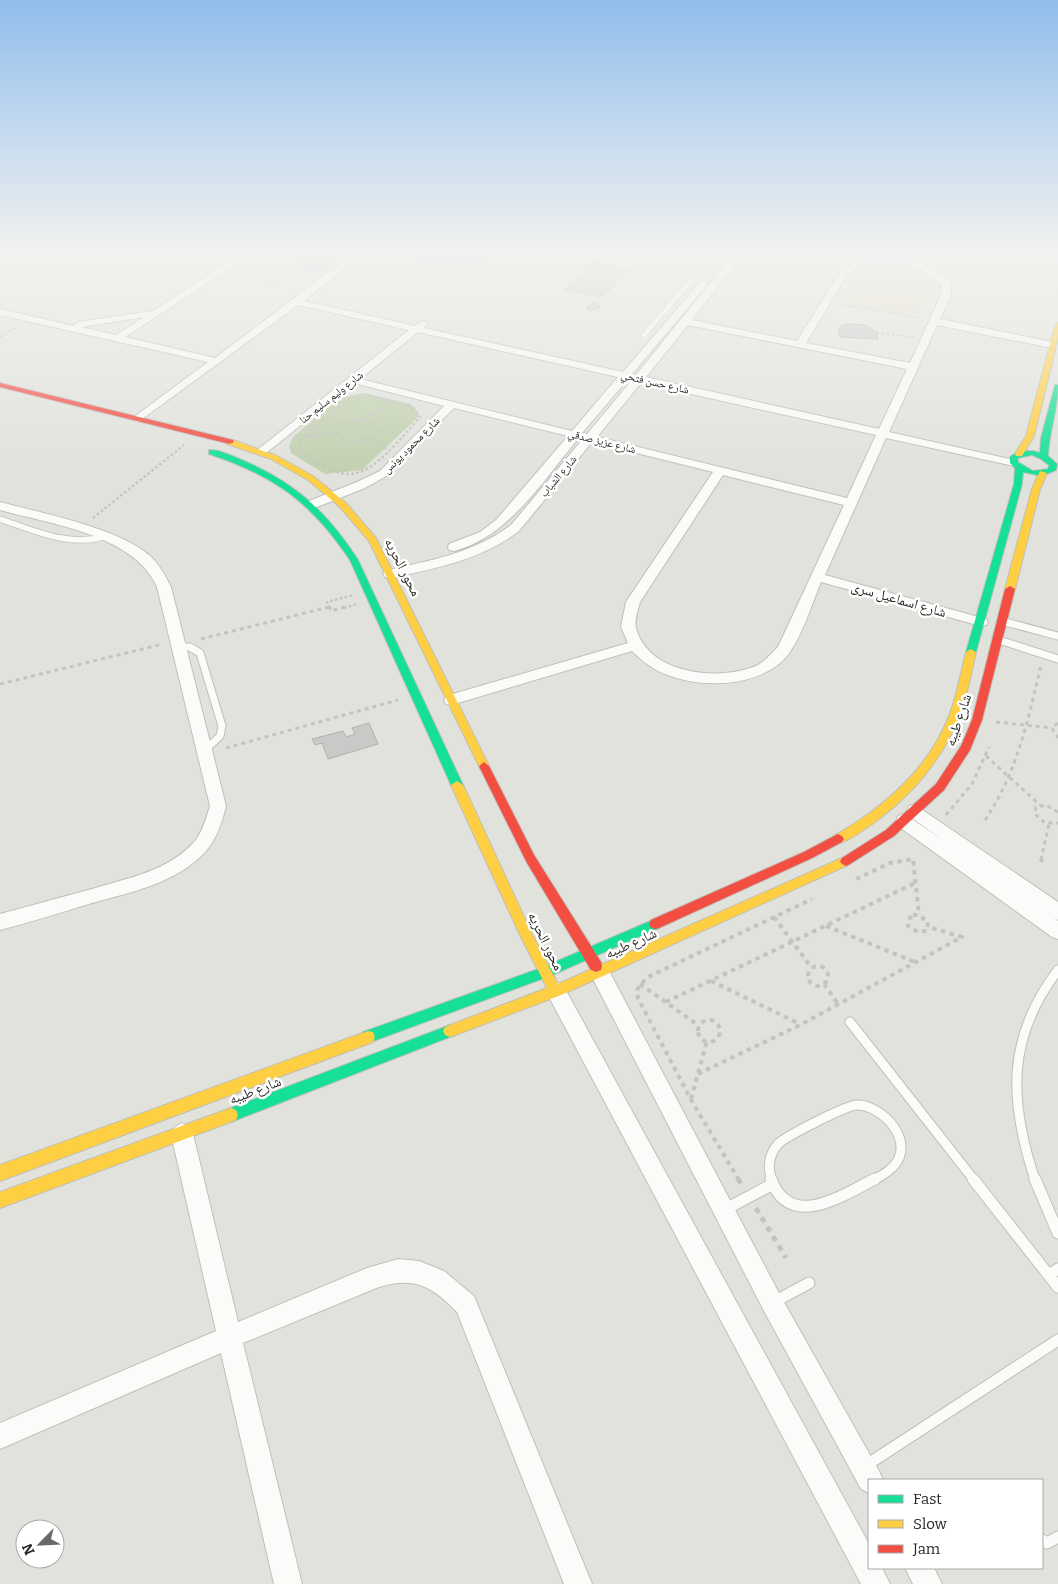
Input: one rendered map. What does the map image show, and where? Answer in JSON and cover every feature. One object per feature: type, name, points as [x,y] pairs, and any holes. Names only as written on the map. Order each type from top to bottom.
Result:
[{"type":"main road","name":"شارع طيبه","points":[[0,1173],[550,982],[595,964],[826,846],[859,828],[888,808],[922,774],[946,737],[956,713],[1018,484],[1017,460],[1030,436],[1058,325]]},
{"type":"main road","name":"محور الحريه","points":[[0,385],[262,451],[304,471],[336,495],[365,529],[388,569],[530,858],[595,964]]},
{"type":"main road","name":"شارع طيبه","points":[[0,1200],[182,1134],[840,864],[875,844],[910,816],[940,787],[966,747],[977,720],[1036,488],[1050,467],[1045,438],[1058,387]]},
{"type":"main road","name":"محور الحريه","points":[[184,445],[222,454],[262,470],[296,490],[313,504],[340,536],[370,596],[550,982]]},
{"type":"main road","points":[[1033,453],[1050,467],[1031,473],[1017,460],[1033,453]]},
{"type":"street","points":[[55,324],[216,361]]},
{"type":"street","points":[[65,326],[81,324]]},
{"type":"street","points":[[118,338],[140,324]]},
{"type":"street","points":[[138,419],[268,324]]},
{"type":"street","points":[[152,422],[273,324]]},
{"type":"street","name":"شارع حسن فتحي","points":[[411,324],[1017,460]]},
{"type":"street","name":"شارع الشباب","points":[[388,569],[470,554],[496,543],[522,520],[589,438],[674,324]]},
{"type":"street","name":"شارع الشباب","points":[[388,569],[462,545],[493,530],[507,517],[575,434],[684,324]]},
{"type":"street","points":[[696,324],[913,368]]},
{"type":"street","points":[[800,344],[812,324]]},
{"type":"street","points":[[720,470],[633,602],[627,622],[630,634],[636,645],[654,662],[696,678],[728,679],[757,672],[778,658],[784,650],[933,324]]},
{"type":"street","points":[[948,324],[1052,345]]},
{"type":"street","name":"شارع وليم سليم حنا","points":[[262,451],[420,326]]},
{"type":"street","name":"شارع عزيز صدقي","points":[[353,380],[851,503]]},
{"type":"street","name":"شارع محمود يونس","points":[[313,504],[378,476],[396,461],[452,404]]},
{"type":"street","points":[[0,506],[103,537],[132,549],[152,566],[164,587],[218,800],[216,822],[208,836],[186,859],[163,874],[142,882],[0,922]]},
{"type":"street","name":"شارع اسماعيل سرى","points":[[817,577],[981,622]]},
{"type":"street","points":[[451,700],[636,645]]},
{"type":"street","points":[[910,816],[1058,912]]},
{"type":"street","points":[[910,816],[1058,931]]},
{"type":"street","points":[[595,964],[772,1303],[867,1474]]},
{"type":"street","points":[[550,982],[876,1584]]},
{"type":"street","points":[[182,1134],[288,1584]]},
{"type":"street","points":[[0,1436],[230,1336],[396,1271],[422,1273],[447,1284],[466,1304],[479,1331],[578,1584]]},
{"type":"street","points":[[920,1569],[928,1584]]},
{"type":"lane","points":[[644,335],[654,324]]},
{"type":"lane","points":[[0,519],[75,541],[89,542],[103,537]]},
{"type":"lane","points":[[1002,620],[1058,636]]},
{"type":"lane","points":[[997,640],[1058,659]]},
{"type":"lane","points":[[179,644],[194,648],[200,653],[222,726],[220,736],[206,751]]},
{"type":"lane","points":[[1058,970],[1038,997],[1024,1029],[1017,1067],[1018,1109],[1027,1156],[1044,1206],[1058,1233]]},
{"type":"lane","points":[[850,1022],[1054,1272],[1058,1287]]},
{"type":"lane","points":[[856,1105],[872,1108],[887,1118],[897,1132],[900,1148],[897,1163],[886,1172],[821,1206],[808,1208],[794,1205],[782,1196],[773,1184],[768,1161],[772,1150],[779,1143],[842,1109],[856,1105]]},
{"type":"lane","points":[[723,1210],[773,1184]]},
{"type":"lane","points":[[772,1303],[809,1283]]},
{"type":"lane","points":[[867,1474],[1058,1340]]},
{"type":"lane","points":[[1043,1541],[1047,1543],[1058,1537]]},
{"type":"path","points":[[877,333],[926,339]]},
{"type":"path","points":[[304,437],[336,432],[344,423],[361,420],[405,393]]},
{"type":"path","points":[[370,396],[393,402],[413,407],[420,417],[371,467],[361,472],[337,472],[305,456],[300,451],[299,445],[304,437],[348,401],[370,396]]},
{"type":"path","points":[[336,432],[340,438],[349,442],[372,439],[379,433],[379,427],[372,422],[361,420]]},
{"type":"path","points":[[372,439],[389,450],[396,461]]},
{"type":"path","points":[[79,530],[184,445]]},
{"type":"path","points":[[370,596],[330,611],[327,602],[370,596]]},
{"type":"path","points":[[0,684],[179,644],[329,607]]},
{"type":"path","points":[[1033,660],[1050,664]]},
{"type":"path","points":[[985,820],[998,803],[1011,778],[1042,662]]},
{"type":"path","points":[[206,751],[416,695]]},
{"type":"path","points":[[996,722],[1052,728],[1058,723]]},
{"type":"path","points":[[1052,728],[1058,738]]},
{"type":"path","points":[[986,756],[1040,805],[1052,807],[1058,812]]},
{"type":"path","points":[[1040,805],[1036,807],[1035,814],[1049,824],[1058,822]]},
{"type":"path","points":[[941,814],[948,822]]},
{"type":"path","points":[[1041,862],[1049,824]]},
{"type":"path","points":[[698,1074],[800,1025],[962,937],[929,926],[928,922],[919,915],[913,859],[890,863],[854,880]]},
{"type":"path","points":[[666,1002],[915,883]]},
{"type":"path","points":[[786,1258],[691,1100],[638,998],[637,990],[640,984],[654,974],[819,896]]},
{"type":"path","points":[[919,915],[909,918],[908,926],[912,930],[923,933],[929,926]]},
{"type":"path","points":[[774,917],[811,967]]},
{"type":"path","points":[[825,926],[916,963]]},
{"type":"path","points":[[811,967],[820,967],[828,973],[828,982],[815,984],[808,978],[808,970],[811,967]]},
{"type":"path","points":[[711,981],[800,1025]]},
{"type":"path","points":[[640,984],[698,1026]]},
{"type":"path","points":[[824,984],[838,1004]]},
{"type":"path","points":[[705,1020],[711,1020],[719,1028],[717,1038],[707,1040],[698,1033],[698,1026],[705,1020]]},
{"type":"path","points":[[691,1100],[707,1040]]},
{"type":"green space","points":[[364,393],[411,404],[419,416],[362,470],[325,474],[291,453],[289,446],[293,437],[339,398]]},
{"type":"building","points":[[844,324],[866,325],[866,327],[876,331],[878,339],[840,337],[838,329],[841,329],[840,326],[845,326]]},
{"type":"building","points":[[369,723],[378,744],[328,759],[322,743],[315,745],[312,739],[343,731],[346,737],[355,734],[352,728]]},
{"type":"traffic: fast","points":[[1044,457],[1045,438],[1058,387]]},
{"type":"traffic: fast","points":[[212,452],[257,469],[294,491],[326,521],[340,539],[354,560],[457,785]]},
{"type":"traffic: fast","points":[[1033,453],[1044,457],[1053,464],[1052,470],[1032,473],[1014,463],[1014,457],[1019,454],[1033,453]]},
{"type":"traffic: fast","points":[[971,652],[1018,484],[1019,468]]},
{"type":"traffic: fast","points":[[368,1037],[545,972],[655,924]]},
{"type":"traffic: fast","points":[[231,1115],[450,1031]]},
{"type":"traffic: slow","points":[[1019,454],[1030,436],[1058,325]]},
{"type":"traffic: slow","points":[[230,442],[274,457],[310,478],[343,505],[373,540],[484,766]]},
{"type":"traffic: slow","points":[[1010,589],[1036,489],[1043,473]]},
{"type":"traffic: slow","points":[[838,839],[856,829],[889,805],[930,761],[941,744],[954,717],[971,652]]},
{"type":"traffic: slow","points":[[457,785],[526,935],[552,985]]},
{"type":"traffic: slow","points":[[450,1031],[556,991],[846,861]]},
{"type":"traffic: slow","points":[[0,1173],[368,1037]]},
{"type":"traffic: slow","points":[[0,1200],[231,1115]]},
{"type":"traffic: jam","points":[[0,385],[230,442]]},
{"type":"traffic: jam","points":[[846,861],[890,833],[940,787],[966,747],[977,720],[1010,589]]},
{"type":"traffic: jam","points":[[484,766],[530,858],[596,966]]},
{"type":"traffic: jam","points":[[655,924],[808,855],[838,839]]}]
